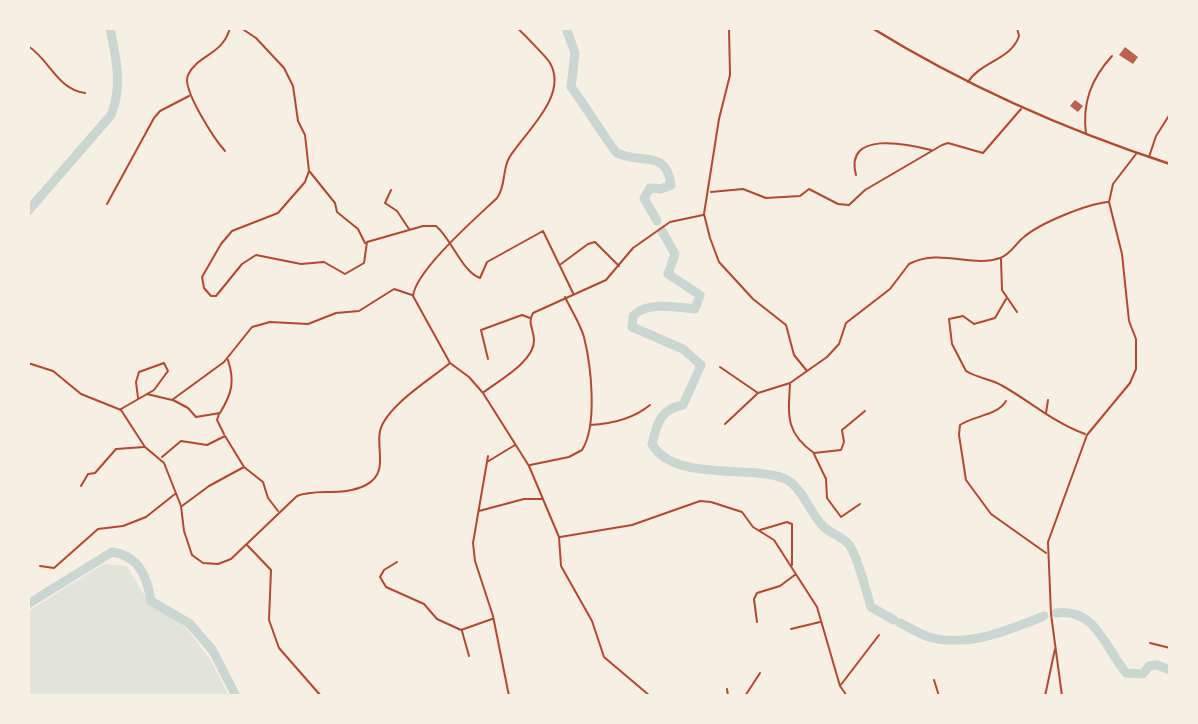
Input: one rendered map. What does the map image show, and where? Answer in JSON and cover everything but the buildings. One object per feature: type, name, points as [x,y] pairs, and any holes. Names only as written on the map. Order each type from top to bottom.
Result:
[{"type":"main road","points":[[872,28],[968,82],[1022,108],[1136,154],[1170,164]]},
{"type":"street","points":[[225,151],[190,96],[188,75],[223,46],[230,28]]},
{"type":"street","points":[[241,28],[256,38],[284,68],[293,86],[298,121],[305,135],[309,171],[305,182],[278,213],[232,231],[221,244],[202,277],[204,288],[211,296],[216,296],[242,264],[256,255],[288,262],[324,262],[345,274],[364,263],[366,244],[358,229],[337,212],[335,204],[309,171]]},
{"type":"street","points":[[413,296],[416,283],[449,244],[497,198],[503,185],[507,162],[540,116],[553,90],[550,61],[517,28]]},
{"type":"street","points":[[729,28],[730,75],[719,120],[704,215],[719,262],[753,299],[786,325],[794,355],[808,372]]},
{"type":"street","points":[[968,82],[975,72],[1015,45],[1019,36],[1017,28]]},
{"type":"street","points":[[28,46],[45,59],[63,83],[85,93]]},
{"type":"street","points":[[1086,135],[1084,105],[1093,81],[1112,56]]},
{"type":"street","points":[[107,204],[154,118],[160,111],[190,96]]},
{"type":"street","points":[[709,192],[743,189],[766,198],[800,196],[809,189],[838,204],[849,205],[865,190],[948,143],[983,153],[1022,108]]},
{"type":"street","points":[[1149,157],[1156,136],[1170,114]]},
{"type":"street","points":[[856,175],[854,160],[858,152],[869,145],[902,143],[932,150]]},
{"type":"street","points":[[1062,696],[1047,554],[1052,528],[1087,435],[1130,383],[1136,369],[1136,339],[1129,321],[1122,254],[1109,202],[1113,184],[1136,154]]},
{"type":"street","points":[[391,190],[385,203],[397,211],[410,230]]},
{"type":"street","points":[[725,424],[758,393],[790,383],[808,372],[839,344],[846,323],[890,289],[909,264],[942,257],[987,260],[1001,258],[1024,236],[1046,223],[1099,203],[1109,202]]},
{"type":"street","points":[[483,393],[529,355],[535,342],[530,318],[533,313],[565,296],[606,280],[620,267],[633,248],[670,222],[704,215]]},
{"type":"street","points":[[366,244],[377,237],[436,226],[446,235],[449,244],[472,275],[480,278],[487,262],[543,231],[573,293]]},
{"type":"street","points":[[28,236],[28,250]]},
{"type":"street","points":[[560,265],[588,244],[595,242],[620,267]]},
{"type":"street","points":[[1001,258],[1006,299],[1017,312]]},
{"type":"street","points":[[172,400],[227,358],[252,327],[270,322],[308,324],[336,313],[359,312],[394,289],[413,296],[450,363],[470,377],[483,393],[528,466],[559,537],[561,566],[592,621],[604,657],[650,696]]},
{"type":"street","points":[[528,466],[569,457],[582,450],[589,425],[592,389],[583,335],[565,296]]},
{"type":"street","points":[[1006,299],[996,317],[975,324],[963,316],[950,317],[952,344],[966,371],[1003,385],[1031,401],[1063,426],[1087,435]]},
{"type":"street","points":[[488,359],[481,330],[522,315],[530,318]]},
{"type":"street","points":[[227,358],[233,375],[233,392],[217,420],[244,467],[263,482],[268,498],[279,512]]},
{"type":"street","points":[[28,363],[53,372],[81,394],[121,410],[145,447],[162,458],[181,506],[186,540],[197,560],[224,563],[279,512],[304,493],[326,495],[370,482],[376,477],[381,463],[382,427],[415,390],[450,363]]},
{"type":"street","points":[[121,410],[158,385],[167,371],[164,363],[139,372],[136,382],[138,398]]},
{"type":"street","points":[[720,367],[758,393]]},
{"type":"street","points":[[790,383],[792,431],[797,440],[814,453],[826,480],[827,498],[841,517],[860,504]]},
{"type":"street","points":[[147,394],[172,400],[188,408],[196,416],[220,412]]},
{"type":"street","points":[[1045,414],[1048,400]]},
{"type":"street","points":[[1006,401],[996,412],[978,415],[960,425],[963,474],[991,514],[1047,554]]},
{"type":"street","points":[[589,425],[607,424],[642,411],[650,405]]},
{"type":"street","points":[[814,453],[841,450],[844,442],[842,430],[865,411]]},
{"type":"street","points":[[162,458],[181,442],[208,445],[224,436]]},
{"type":"street","points":[[486,463],[516,444]]},
{"type":"street","points":[[82,486],[88,474],[95,473],[116,449],[145,447]]},
{"type":"street","points":[[488,456],[473,543],[475,561],[493,618],[509,696]]},
{"type":"street","points":[[181,506],[209,486],[244,467]]},
{"type":"street","points":[[40,566],[54,568],[98,529],[123,526],[146,517],[177,493]]},
{"type":"street","points":[[478,511],[493,510],[524,499],[543,499]]},
{"type":"street","points":[[559,537],[632,525],[706,500],[742,512],[758,530],[774,540],[817,607],[840,686],[847,696]]},
{"type":"street","points":[[758,530],[787,522],[792,524],[792,566]]},
{"type":"street","points":[[246,544],[271,570],[269,620],[279,648],[321,696]]},
{"type":"street","points":[[397,562],[384,569],[380,577],[386,587],[424,604],[437,619],[461,630],[493,618]]},
{"type":"street","points":[[757,622],[754,599],[757,593],[779,586],[797,573]]},
{"type":"street","points":[[790,629],[821,622]]},
{"type":"street","points":[[461,630],[468,656]]},
{"type":"street","points":[[840,686],[879,635]]},
{"type":"street","points":[[1150,643],[1170,648]]},
{"type":"street","points":[[1045,696],[1056,647]]},
{"type":"street","points":[[745,696],[760,673]]},
{"type":"street","points":[[934,680],[939,696]]},
{"type":"street","points":[[727,689],[728,696]]},
{"type":"shaded area","points":[[104,564],[127,566],[142,592],[187,629],[210,659],[229,696],[28,696],[28,611]]},
{"type":"waterway","points":[[28,211],[111,115],[118,83],[110,28]]},
{"type":"waterway","points":[[566,28],[575,53],[571,87],[609,143],[617,153],[658,162],[668,173],[671,185],[661,189],[650,188],[644,198],[657,221]]},
{"type":"waterway","points":[[662,231],[675,254],[668,274],[700,295],[695,309],[662,306],[639,311],[633,316],[632,327],[683,349],[701,365],[683,405],[664,414],[652,444],[662,456],[677,464],[694,468],[769,474],[790,482],[801,493],[824,527],[850,546],[871,607],[894,620]]},
{"type":"waterway","points":[[28,604],[112,552],[121,554],[140,569],[151,601],[190,624],[213,651],[236,696]]},
{"type":"waterway","points":[[1056,613],[1081,616],[1090,623],[1126,673],[1143,674],[1149,666],[1157,665],[1170,670]]},
{"type":"waterway","points":[[900,623],[929,637],[958,640],[988,636],[1044,616]]}]
